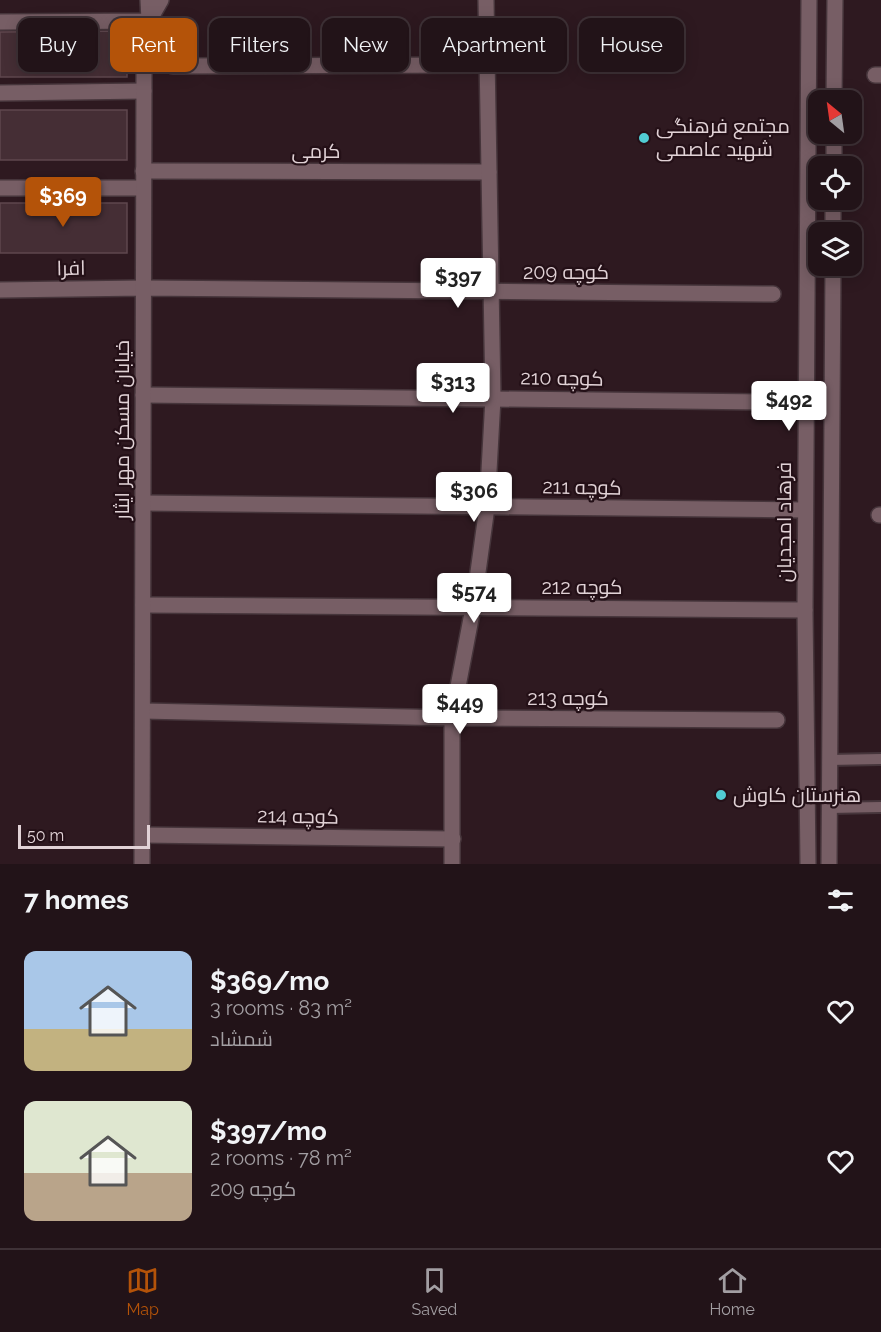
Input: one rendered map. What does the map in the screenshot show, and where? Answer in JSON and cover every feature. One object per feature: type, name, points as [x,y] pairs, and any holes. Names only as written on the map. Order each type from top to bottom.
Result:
[{"type":"street","points":[[148,0],[149,18]]},
{"type":"street","name":"خیابان مسکن مهر ایثار","points":[[151,18],[161,0]]},
{"type":"street","points":[[486,0],[487,18]]},
{"type":"street","name":"فرهاد امجدیان","points":[[808,864],[805,510],[809,0]]},
{"type":"street","points":[[834,90],[835,0]]},
{"type":"street","points":[[0,22],[110,21]]},
{"type":"street","points":[[197,66],[421,65]]},
{"type":"street","name":"خیابان مسکن مهر ایثار","points":[[142,864],[143,171],[145,72]]},
{"type":"street","points":[[452,864],[452,718],[473,608],[487,507],[493,398],[488,72]]},
{"type":"street","points":[[0,93],[144,92]]},
{"type":"street","name":"کرمی","points":[[143,171],[489,172]]},
{"type":"street","points":[[0,188],[143,188]]},
{"type":"street","points":[[829,864],[833,276]]},
{"type":"street","name":"کوچه 209","points":[[143,288],[773,294]]},
{"type":"street","name":"افرا","points":[[0,290],[143,288]]},
{"type":"street","name":"کوچه 210","points":[[143,395],[765,402]]},
{"type":"street","name":"کوچه 211","points":[[143,503],[805,510]]},
{"type":"street","name":"کوچه 212","points":[[143,604],[805,610]]},
{"type":"street","name":"کوچه 213","points":[[143,711],[452,718],[777,720]]},
{"type":"street","name":"کوچه 214","points":[[143,835],[453,839]]},
{"type":"lane","points":[[829,760],[881,759]]},
{"type":"lane","points":[[829,808],[881,807]]},
{"type":"building","points":[[98,31],[110,31],[110,72],[127,72],[127,77],[0,77],[0,32],[18,32],[18,72],[98,72]]},
{"type":"building","points":[[0,110],[127,110],[127,160],[0,160]]},
{"type":"building","points":[[0,203],[127,203],[127,253],[0,253]]},
{"type":"place","name":"مجتمع فرهنگی شهید عاصمی","points":[[644,138]]},
{"type":"place","name":"هنرستان کاوش","points":[[721,795]]}]
